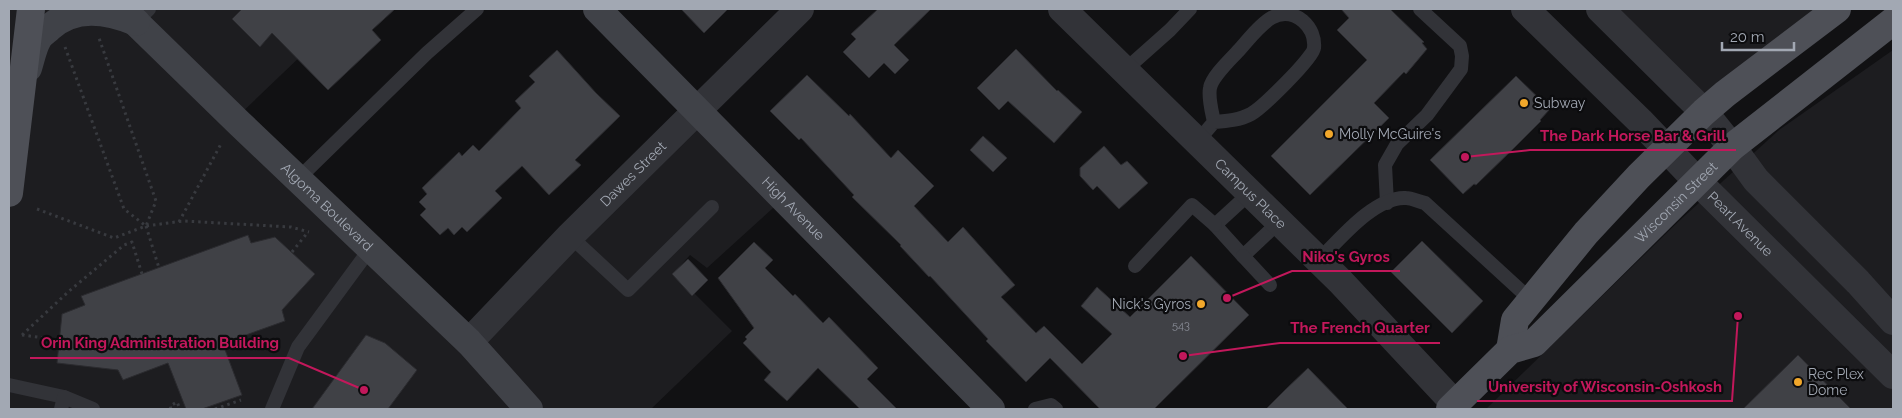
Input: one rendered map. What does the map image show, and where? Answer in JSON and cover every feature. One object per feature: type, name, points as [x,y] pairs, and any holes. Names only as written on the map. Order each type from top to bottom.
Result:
[{"type":"main road","points":[[9,193],[31,9]]},
{"type":"main road","name":"High Avenue","points":[[596,9],[991,409]]},
{"type":"main road","points":[[1510,350],[1515,320],[1586,233],[1666,149],[1704,112],[1837,9]]},
{"type":"main road","points":[[21,88],[38,38],[55,23],[66,16],[93,10],[120,16],[136,13]]},
{"type":"main road","name":"Algoma Boulevard","points":[[136,13],[239,123],[469,342],[529,409]]},
{"type":"main road","name":"Wisconsin Street","points":[[1453,407],[1510,350],[1534,343],[1732,147],[1893,21]]},
{"type":"street","name":"Dawes Street","points":[[469,342],[570,236],[800,9]]},
{"type":"street","name":"Campus Place","points":[[1062,9],[1125,70],[1205,132],[1250,193],[1319,260],[1453,407]]},
{"type":"street","name":"Pearl Avenue","points":[[1525,9],[1893,374]]},
{"type":"street","points":[[1600,9],[1704,112],[1756,180],[1858,282],[1893,321]]},
{"type":"lane","points":[[298,180],[427,53],[477,9]]},
{"type":"lane","points":[[1125,70],[1170,30],[1190,9]]},
{"type":"lane","points":[[1387,203],[1385,165],[1397,144],[1427,115],[1461,69],[1462,56],[1460,46],[1420,9]]},
{"type":"lane","points":[[1282,12],[1294,14],[1305,22],[1313,34],[1314,50],[1306,62],[1252,114],[1205,132],[1210,88],[1213,79],[1248,40],[1272,16],[1282,12]]},
{"type":"lane","points":[[1215,225],[1250,193]]},
{"type":"lane","points":[[1319,260],[1369,211],[1394,200],[1406,198],[1425,203],[1531,300]]},
{"type":"lane","points":[[1135,266],[1192,205],[1215,225],[1270,285]]},
{"type":"lane","points":[[570,236],[628,290],[712,207]]},
{"type":"lane","points":[[1243,256],[1280,222]]},
{"type":"lane","points":[[272,409],[298,347],[370,249]]},
{"type":"lane","points":[[9,385],[63,403],[93,409]]},
{"type":"lane","points":[[1035,409],[1051,405],[1056,409]]},
{"type":"path","points":[[96,30],[156,202],[146,226]]},
{"type":"path","points":[[63,42],[124,209],[146,226],[159,268]]},
{"type":"path","points":[[179,222],[222,142],[239,123]]},
{"type":"path","points":[[37,209],[114,238],[146,226],[179,222],[291,228],[308,232]]},
{"type":"path","points":[[292,252],[312,228]]},
{"type":"path","points":[[60,340],[22,335],[68,292],[124,245],[132,242],[142,274]]},
{"type":"path","points":[[214,408],[241,400]]},
{"type":"path","points":[[171,409],[170,406],[177,402],[180,409]]},
{"type":"shaded area","points":[[9,9],[350,9],[235,119],[469,342],[696,111],[783,199],[707,268],[690,255],[674,273],[732,331],[651,409],[9,409]]},
{"type":"shaded area","points":[[1600,9],[1837,9],[1704,112]]},
{"type":"shaded area","points":[[1893,50],[1893,409],[1486,409],[1678,222],[1779,130]]},
{"type":"building","points":[[242,9],[395,9],[372,30],[381,40],[328,90],[272,33],[260,47],[232,19]]},
{"type":"building","points":[[681,9],[728,9],[704,33]]},
{"type":"building","points":[[878,9],[931,9],[894,45],[909,60],[895,74],[884,63],[869,78],[843,52],[856,39],[851,34]]},
{"type":"building","points":[[1341,9],[1390,9],[1424,42],[1422,43],[1427,49],[1406,74],[1404,72],[1374,103],[1389,118],[1310,195],[1271,156],[1367,60],[1337,30],[1349,18]]},
{"type":"building","points":[[1016,49],[1057,91],[1082,112],[1054,143],[1008,101],[999,110],[977,88]]},
{"type":"building","points":[[557,50],[620,116],[575,160],[581,165],[549,195],[522,166],[495,191],[502,198],[467,232],[462,227],[454,235],[448,228],[440,235],[420,215],[426,209],[419,202],[427,194],[422,188],[459,152],[462,156],[473,145],[479,151],[521,108],[515,101],[535,82],[529,76]]},
{"type":"building","points":[[807,75],[849,116],[850,114],[891,158],[898,150],[934,186],[914,206],[948,242],[963,227],[1015,285],[1001,297],[1036,333],[1044,326],[1082,364],[1112,334],[1081,306],[1097,287],[1130,317],[1191,256],[1249,315],[1154,409],[1100,409],[1050,358],[1026,382],[986,341],[988,339],[901,245],[852,197],[854,195],[801,138],[799,140],[770,111]]},
{"type":"building","points":[[1516,76],[1550,109],[1541,121],[1514,148],[1476,185],[1474,184],[1463,194],[1430,160]]},
{"type":"building","points":[[983,136],[1007,158],[993,172],[970,150]]},
{"type":"building","points":[[1104,146],[1121,165],[1127,161],[1148,183],[1119,209],[1097,186],[1093,190],[1080,176],[1080,168]]},
{"type":"building","points":[[248,235],[251,243],[275,237],[315,274],[282,310],[285,321],[232,340],[234,343],[224,347],[242,395],[202,409],[186,409],[168,363],[123,380],[118,370],[57,363],[62,314],[85,305],[81,296]]},
{"type":"building","points":[[1422,241],[1483,301],[1452,333],[1391,272]]},
{"type":"building","points":[[754,242],[773,260],[765,268],[793,296],[795,294],[823,323],[829,317],[878,368],[867,379],[897,409],[860,409],[818,368],[787,401],[764,380],[771,372],[743,343],[747,339],[745,337],[754,328],[718,278]]},
{"type":"building","points":[[688,259],[708,280],[692,296],[672,274]]},
{"type":"building","points":[[366,335],[385,343],[417,370],[388,409],[312,409]]},
{"type":"building","name":"Rec Plex Dome","points":[[1798,355],[1851,409],[1743,409]]},
{"type":"building","points":[[1308,368],[1348,409],[1266,409],[1286,389]]},
{"type":"place","name":"Subway","points":[[1524,103]]},
{"type":"place","name":"Molly McGuire's","points":[[1329,134]]},
{"type":"place","name":"The Dark Horse Bar & Grill","points":[[1465,157]]},
{"type":"place","name":"Niko's Gyros","points":[[1227,298]]},
{"type":"place","name":"Nick's Gyros","points":[[1201,304]]},
{"type":"place","name":"University of Wisconsin-Oshkosh","points":[[1738,316]]},
{"type":"place","name":"The French Quarter","points":[[1183,356]]},
{"type":"place","name":"Rec Plex Dome","points":[[1798,382]]},
{"type":"place","name":"Orin King Administration Building","points":[[364,390]]}]
